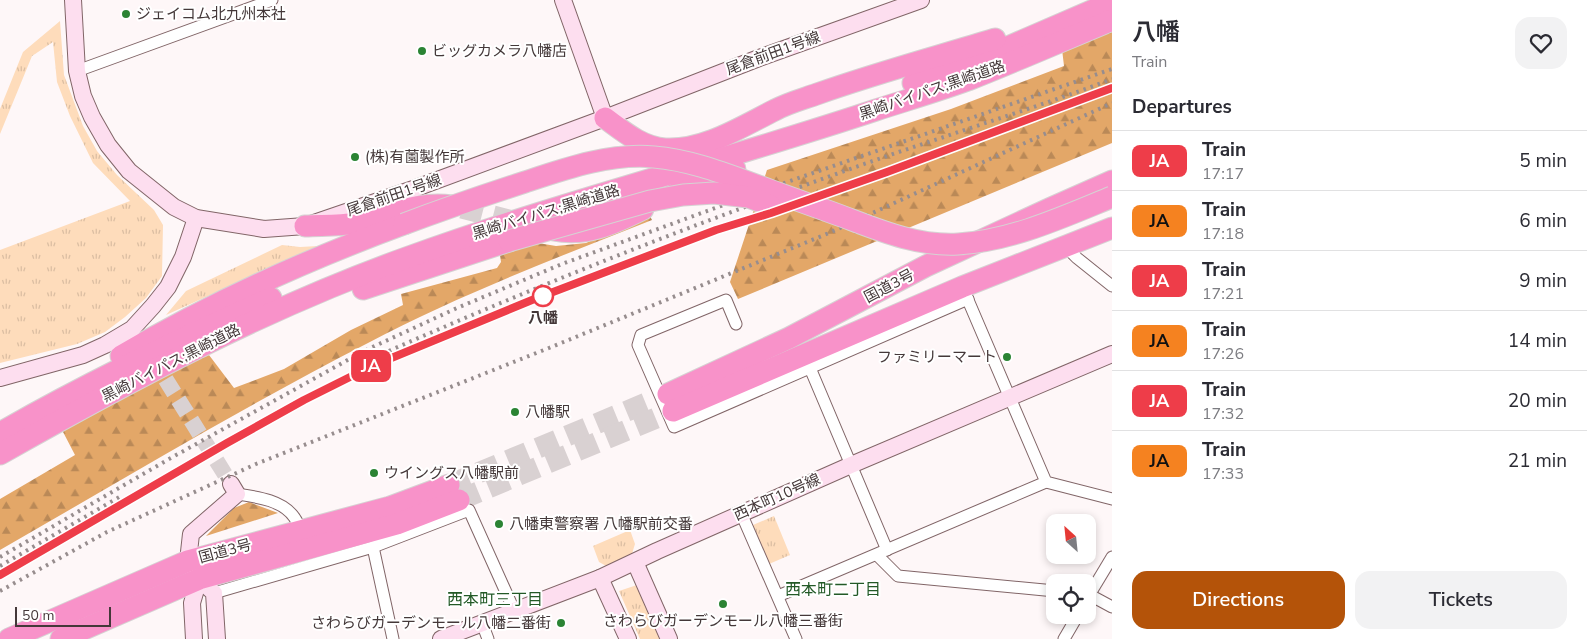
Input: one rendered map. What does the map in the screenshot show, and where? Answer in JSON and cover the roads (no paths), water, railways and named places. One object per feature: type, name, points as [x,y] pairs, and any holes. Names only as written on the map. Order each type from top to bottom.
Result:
[{"type":"highway","points":[[605,118],[641,143],[664,149],[690,147],[718,138],[776,109],[818,94],[1044,24],[1110,1]]},
{"type":"highway","name":"黒崎バイパス;黒崎道路","points":[[0,433],[62,398],[221,320],[306,282],[396,246],[478,217],[780,127],[877,96],[1001,50],[1110,1]]},
{"type":"highway","name":"黒崎バイパス;黒崎道路","points":[[0,454],[146,374],[311,295],[404,258],[485,230],[824,128],[966,81],[1112,20]]},
{"type":"highway","points":[[532,226],[567,233],[597,230],[628,217],[690,186],[884,118],[966,81]]},
{"type":"highway","points":[[0,433],[50,398],[162,331],[212,305],[322,256],[404,224],[561,171],[610,159],[655,157],[709,168],[900,238],[934,243],[957,244],[988,241],[1027,230],[1112,197]]},
{"type":"highway","name":"国道3号","points":[[1112,181],[1049,208],[926,266],[671,403],[965,293],[1112,228]]},
{"type":"highway","points":[[146,374],[242,334],[328,302],[509,241],[650,201],[683,195],[714,193],[748,197],[880,244],[922,254],[962,255],[994,252],[1078,223],[1112,209]]},
{"type":"highway","points":[[304,226],[355,223],[411,206],[441,204],[462,208]]},
{"type":"highway","name":"国道3号","points":[[9,639],[193,570],[302,531],[390,507],[454,493],[397,524],[193,570],[68,638]]},
{"type":"street","name":"尾倉前田1号線","points":[[73,0],[76,71],[84,96],[92,117],[108,145],[129,171],[174,207],[196,218],[264,229],[304,226],[416,188],[605,118],[758,58],[921,0]]},
{"type":"street","points":[[76,71],[272,0]]},
{"type":"street","points":[[562,0],[605,118]]},
{"type":"street","points":[[0,378],[83,355],[136,333],[168,287],[183,256],[196,218]]},
{"type":"street","points":[[1066,247],[1112,286]]},
{"type":"street","points":[[736,324],[726,300],[641,336],[638,345],[674,427],[810,368],[965,293],[1046,482]]},
{"type":"street","name":"西本町10号線","points":[[441,639],[600,578],[740,513],[1112,354]]},
{"type":"street","points":[[810,368],[851,465],[882,552],[898,576],[1046,590]]},
{"type":"street","points":[[778,596],[1046,482],[1112,499]]},
{"type":"street","points":[[194,639],[191,534],[234,489],[264,498],[286,508],[302,531]]},
{"type":"street","points":[[214,594],[373,547],[469,510],[514,610]]},
{"type":"street","points":[[740,513],[796,639]]},
{"type":"street","points":[[373,547],[393,639]]},
{"type":"street","points":[[1096,582],[1112,557]]},
{"type":"street","points":[[635,562],[670,639]]},
{"type":"street","points":[[193,570],[214,594],[217,639]]},
{"type":"street","points":[[600,578],[628,639]]},
{"type":"street","points":[[1096,599],[1112,607]]},
{"type":"street","points":[[482,623],[488,639]]},
{"type":"street","points":[[1064,639],[1073,624]]},
{"type":"tunnel","points":[[462,208],[524,224]]},
{"type":"tunnel","points":[[153,359],[231,484]]},
{"type":"tunnel","points":[[449,485],[668,394]]},
{"type":"tunnel","points":[[459,500],[673,411]]},
{"type":"railway","points":[[0,557],[169,459],[364,351],[457,308],[562,264],[770,188],[1112,69]]},
{"type":"railway","points":[[382,354],[520,295],[706,221],[1112,79]]},
{"type":"railway","points":[[0,575],[227,443],[304,400],[372,366],[532,301],[716,230],[771,213],[1112,88]]},
{"type":"railway","points":[[0,591],[107,532],[256,464],[549,348],[829,233],[1112,103]]},
{"type":"railway","points":[[0,566],[121,496]]},
{"type":"train","name":"JA","points":[[0,575],[227,443],[304,400],[372,366],[532,300],[716,230],[771,213],[887,172],[1112,88]]},
{"type":"place","name":"ジェイコム北九州本社","points":[[126,14]]},
{"type":"place","name":"ビッグカメラ八幡店","points":[[422,51]]},
{"type":"place","name":"(株)有薗製作所","points":[[355,157]]},
{"type":"place","name":"八幡","points":[[543,296]]},
{"type":"place","name":"ファミリーマート","points":[[1007,357]]},
{"type":"place","name":"八幡駅","points":[[515,412]]},
{"type":"place","name":"ウイングス八幡駅前","points":[[374,473]]},
{"type":"place","name":"八幡東警察署 八幡駅前交番","points":[[499,524]]},
{"type":"place","name":"さわらびガーデンモール八幡三番街","points":[[723,604]]},
{"type":"place","name":"さわらびガーデンモール八幡二番街","points":[[561,623]]},
{"type":"district","name":"西本町二丁目","points":[[833,589]]},
{"type":"district","name":"西本町三丁目","points":[[495,599]]}]
